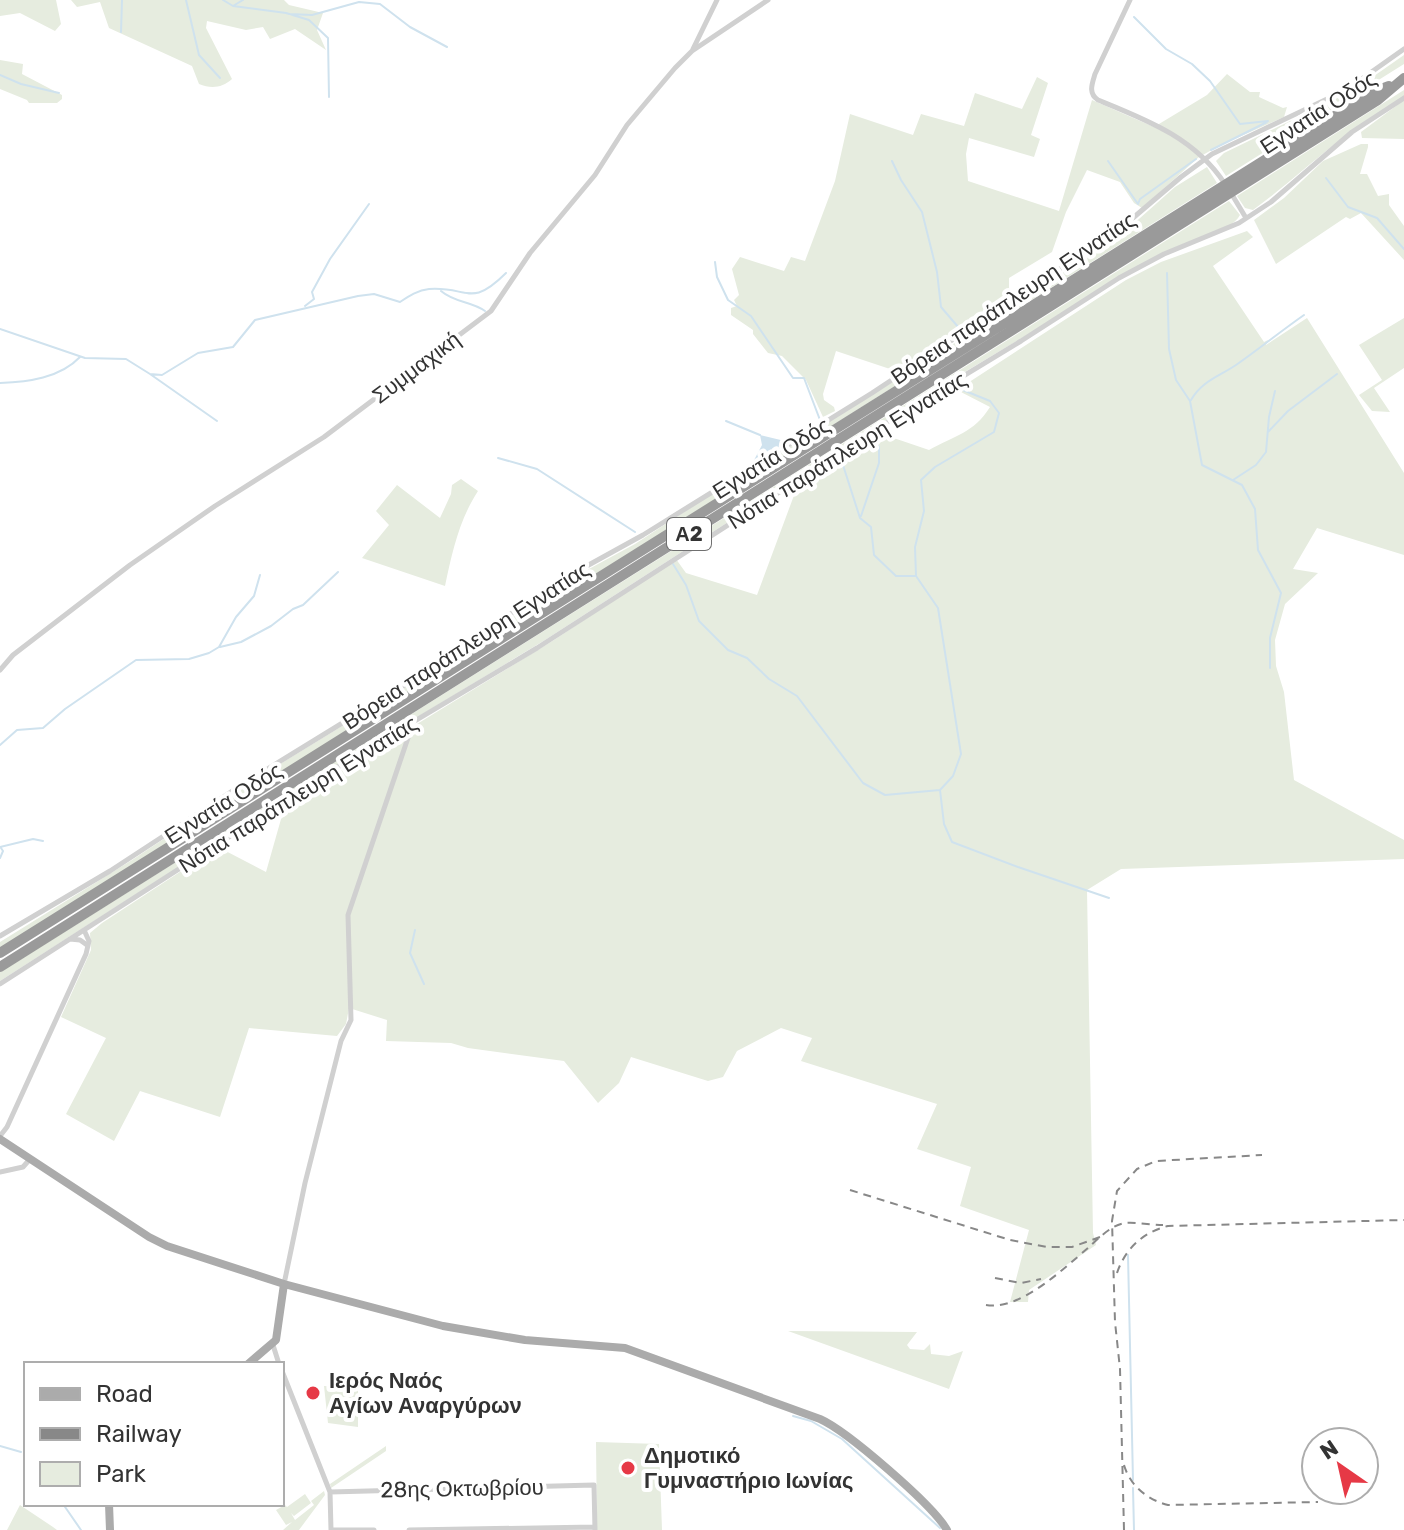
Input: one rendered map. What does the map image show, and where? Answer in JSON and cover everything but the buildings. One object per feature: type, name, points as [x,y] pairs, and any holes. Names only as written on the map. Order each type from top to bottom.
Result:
[{"type":"highway","name":"Εγνατία Οδός","points":[[0,953],[1373,92],[1401,80]]},
{"type":"highway","name":"Εγνατία Οδός","points":[[0,967],[1364,109],[1401,80]]},
{"type":"main road","points":[[0,1136],[16,1150],[159,1243],[283,1286],[443,1326],[525,1340],[625,1348],[820,1419],[839,1429],[861,1447],[932,1510],[947,1530]]},
{"type":"main road","points":[[251,1362],[273,1345],[276,1338],[283,1286]]},
{"type":"main road","points":[[109,1506],[110,1530]]},
{"type":"street","points":[[700,42],[717,0]]},
{"type":"street","name":"Συμμαχική","points":[[0,670],[13,655],[130,565],[215,506],[324,437],[491,311],[528,255],[595,175],[637,111],[700,42],[768,0]]},
{"type":"street","points":[[1130,0],[1095,74],[1092,95],[1176,134],[1205,159],[1246,218]]},
{"type":"street","name":"Βόρεια παράπλευρη Εγνατίας","points":[[0,936],[110,871],[243,784],[432,668],[556,583],[643,535],[725,481],[872,393],[1120,229],[1205,159],[1346,90],[1404,49]]},
{"type":"street","name":"Νότια παράπλευρη Εγνατίας","points":[[69,939],[410,723],[548,641],[899,415],[1119,278],[1153,259],[1246,218],[1271,202],[1352,132],[1404,98]]},
{"type":"street","points":[[283,1286],[341,1041],[351,1020],[348,915],[411,729],[410,723]]},
{"type":"street","points":[[0,1136],[46,1044],[88,946],[84,930]]},
{"type":"street","points":[[0,984],[69,939],[80,940],[88,946]]},
{"type":"street","points":[[0,1136],[10,1119]]},
{"type":"street","points":[[7,1127],[16,1150]]},
{"type":"street","points":[[0,1172],[23,1167],[30,1159]]},
{"type":"street","points":[[273,1345],[278,1362]]},
{"type":"street","points":[[284,1376],[330,1492],[331,1530],[374,1530]]},
{"type":"street","name":"28ης Οκτωβρίου","points":[[330,1492],[594,1485],[595,1529]]},
{"type":"street","points":[[409,1530],[595,1529]]},
{"type":"green space","points":[[0,0],[56,0],[61,24],[55,31],[20,13],[0,16]]},
{"type":"green space","points":[[71,0],[284,0],[289,5],[323,13],[317,30],[326,50],[295,29],[270,39],[263,27],[246,30],[207,21],[206,28],[232,79],[220,86],[208,87],[199,84],[192,66],[109,28],[100,2],[77,7]]},
{"type":"green space","points":[[1404,55],[1404,64],[1226,176],[1216,161],[1224,153],[1354,90]]},
{"type":"green space","points":[[0,60],[23,64],[22,74],[62,95],[62,99],[57,103],[29,103],[0,89]]},
{"type":"green space","points":[[1227,74],[1250,92],[1260,92],[1259,97],[1287,107],[1284,117],[1199,157],[1142,208],[1134,203],[1120,182],[1087,170],[1066,212],[1052,252],[1009,278],[1009,296],[899,372],[836,351],[823,394],[824,400],[835,411],[823,417],[806,380],[782,356],[768,353],[753,330],[731,315],[731,308],[737,306],[734,300],[739,295],[732,269],[740,257],[784,271],[791,257],[805,261],[835,181],[850,114],[913,135],[921,114],[964,126],[975,93],[1022,109],[1037,77],[1048,83],[1031,135],[1040,139],[1034,157],[969,138],[966,154],[968,181],[1059,211],[1092,100],[1154,127],[1207,95]]},
{"type":"green space","points":[[1404,90],[1404,98],[1345,136],[1272,196],[1253,210],[1245,208],[1237,196]]},
{"type":"green space","points":[[1404,100],[1404,139],[1362,138],[1361,132]]},
{"type":"green space","points":[[1361,144],[1368,144],[1368,147],[1360,174],[1367,174],[1378,196],[1389,194],[1389,205],[1404,226],[1404,260],[1361,213],[1350,219],[1346,217],[1276,264],[1254,220],[1284,198],[1323,161]]},
{"type":"green space","points":[[1207,167],[1217,183],[0,950],[0,942],[236,791],[437,668],[552,589],[635,544],[742,474],[930,359],[1122,234],[1175,187]]},
{"type":"green space","points":[[1229,201],[1240,215],[1227,227],[1168,251],[916,401],[545,640],[338,765],[0,981],[0,972]]},
{"type":"green space","points":[[1247,231],[1253,237],[1213,266],[1264,342],[1268,340],[1266,345],[1307,318],[1404,473],[1404,555],[1317,528],[1293,569],[1318,573],[1285,604],[1275,640],[1276,666],[1284,692],[1294,780],[1404,840],[1404,859],[1121,869],[1087,890],[1093,1233],[1096,1245],[1029,1290],[1028,1302],[1010,1302],[1029,1230],[960,1206],[971,1167],[917,1149],[937,1104],[801,1061],[812,1038],[781,1028],[737,1051],[723,1077],[708,1081],[631,1057],[619,1083],[598,1103],[564,1061],[451,1043],[386,1041],[387,1020],[349,1008],[346,1024],[337,1036],[249,1028],[220,1117],[140,1091],[114,1141],[66,1114],[106,1038],[61,1017],[91,950],[90,933],[102,923],[218,847],[266,872],[285,805],[554,640],[676,559],[686,573],[757,595],[796,490],[879,433],[929,450],[963,433],[977,423],[990,407],[957,390],[1126,280],[1161,262]]},
{"type":"green space","points":[[1404,318],[1404,368],[1374,388],[1390,412],[1372,411],[1359,395],[1382,380],[1359,345]]},
{"type":"green space","points":[[461,479],[478,491],[461,525],[445,586],[362,558],[389,525],[376,511],[397,485],[440,518],[452,485]]},
{"type":"green space","points":[[788,1331],[917,1332],[907,1345],[910,1349],[924,1350],[930,1344],[931,1354],[949,1356],[963,1351],[949,1389]]},
{"type":"green space","points":[[324,1386],[358,1388],[358,1427],[328,1423]]},
{"type":"green space","name":"Δημοτικό Γυμναστήριο Ιωνίας","points":[[596,1442],[659,1444],[662,1530],[597,1530]]},
{"type":"green space","points":[[386,1446],[386,1451],[331,1488],[330,1484]]},
{"type":"green space","points":[[324,1491],[325,1495],[299,1530],[283,1530],[292,1522],[286,1525],[276,1510],[285,1505],[287,1507],[305,1494],[311,1503],[294,1516],[291,1513],[295,1520],[314,1505],[311,1501]]},
{"type":"green space","points":[[20,1505],[53,1527],[57,1530],[7,1530]]},
{"type":"water","points":[[760,435],[789,442],[753,462],[762,445]]},
{"type":"waterway","points":[[121,32],[122,0]]},
{"type":"waterway","points":[[186,0],[199,55],[220,78]]},
{"type":"waterway","points":[[223,0],[233,6],[243,0]]},
{"type":"waterway","points":[[289,14],[312,15],[359,2],[380,4],[410,27],[447,47]]},
{"type":"waterway","points":[[233,6],[286,13],[309,20],[328,38],[329,97]]},
{"type":"waterway","points":[[1134,17],[1166,49],[1192,64],[1210,81],[1240,124],[1268,121]]},
{"type":"waterway","points":[[0,75],[21,84],[59,93]]},
{"type":"waterway","points":[[1211,150],[1267,122]]},
{"type":"waterway","points":[[1108,161],[1138,204],[1140,199],[1196,159]]},
{"type":"waterway","points":[[892,161],[922,212],[937,272],[941,307],[959,328]]},
{"type":"waterway","points":[[1326,178],[1348,207],[1377,218],[1404,249]]},
{"type":"waterway","points":[[305,306],[314,299],[312,292],[330,259],[369,204]]},
{"type":"waterway","points":[[715,262],[717,277],[728,300],[751,316],[793,378],[804,378],[820,420]]},
{"type":"waterway","points":[[0,329],[85,358],[126,359],[150,374],[162,375],[198,353],[233,347],[255,320],[374,294],[400,302],[429,289],[476,293],[494,284],[506,273]]},
{"type":"waterway","points":[[1167,273],[1169,349],[1176,380],[1190,401],[1202,465],[1242,485],[1255,509],[1258,550],[1281,593],[1270,638],[1270,668]]},
{"type":"waterway","points":[[441,291],[485,311]]},
{"type":"waterway","points":[[1191,400],[1205,384],[1304,315]]},
{"type":"waterway","points":[[0,383],[53,374],[80,357]]},
{"type":"waterway","points":[[150,374],[217,421]]},
{"type":"waterway","points":[[1268,432],[1288,411],[1337,374]]},
{"type":"waterway","points":[[953,386],[990,401],[999,413],[994,432],[935,467],[921,480],[924,511],[915,547],[916,576],[938,608],[961,754],[953,776],[940,790],[944,824],[952,842],[1109,898]]},
{"type":"waterway","points":[[1233,480],[1256,465],[1266,452],[1275,391]]},
{"type":"waterway","points":[[726,421],[760,435]]},
{"type":"waterway","points":[[861,516],[879,463],[879,447],[873,439],[877,432]]},
{"type":"waterway","points":[[498,458],[537,469],[635,532]]},
{"type":"waterway","points":[[842,462],[860,518],[871,527],[874,555],[896,576],[915,576]]},
{"type":"waterway","points":[[673,564],[686,585],[699,621],[728,650],[747,658],[769,679],[797,696],[863,783],[885,795],[940,790]]},
{"type":"waterway","points":[[220,647],[241,642],[271,626],[303,605],[338,572]]},
{"type":"waterway","points":[[0,745],[17,730],[43,728],[136,660],[189,659],[219,647],[236,617],[254,596],[260,575]]},
{"type":"waterway","points":[[0,847],[33,839],[43,841]]},
{"type":"waterway","points":[[0,858],[1,848]]},
{"type":"waterway","points":[[415,930],[410,953],[424,984]]},
{"type":"waterway","points":[[1128,1255],[1133,1480]]},
{"type":"waterway","points":[[793,1416],[811,1421],[842,1439],[940,1528]]},
{"type":"waterway","points":[[0,1446],[21,1452]]},
{"type":"waterway","points":[[1133,1488],[1134,1530]]},
{"type":"waterway","points":[[64,1506],[81,1530]]},
{"type":"railway","points":[[1124,1530],[1112,1221],[1117,1191],[1137,1169],[1156,1161],[1262,1155]]},
{"type":"railway","points":[[850,1190],[1010,1240],[1047,1247],[1072,1247],[1100,1237]]},
{"type":"railway","points":[[1117,1273],[1136,1243],[1151,1232],[1168,1226],[1404,1220]]},
{"type":"railway","points":[[986,1305],[1013,1302],[1027,1295],[1054,1277],[1115,1226],[1130,1223],[1163,1225]]},
{"type":"railway","points":[[995,1278],[1021,1283],[1041,1279]]},
{"type":"railway","points":[[1124,1465],[1141,1491],[1168,1505],[1300,1502]]},
{"type":"place","name":"Ιερός Ναός Αγίων Αναργύρων","points":[[313,1393]]},
{"type":"place","name":"Δημοτικό Γυμναστήριο Ιωνίας","points":[[628,1468]]}]
